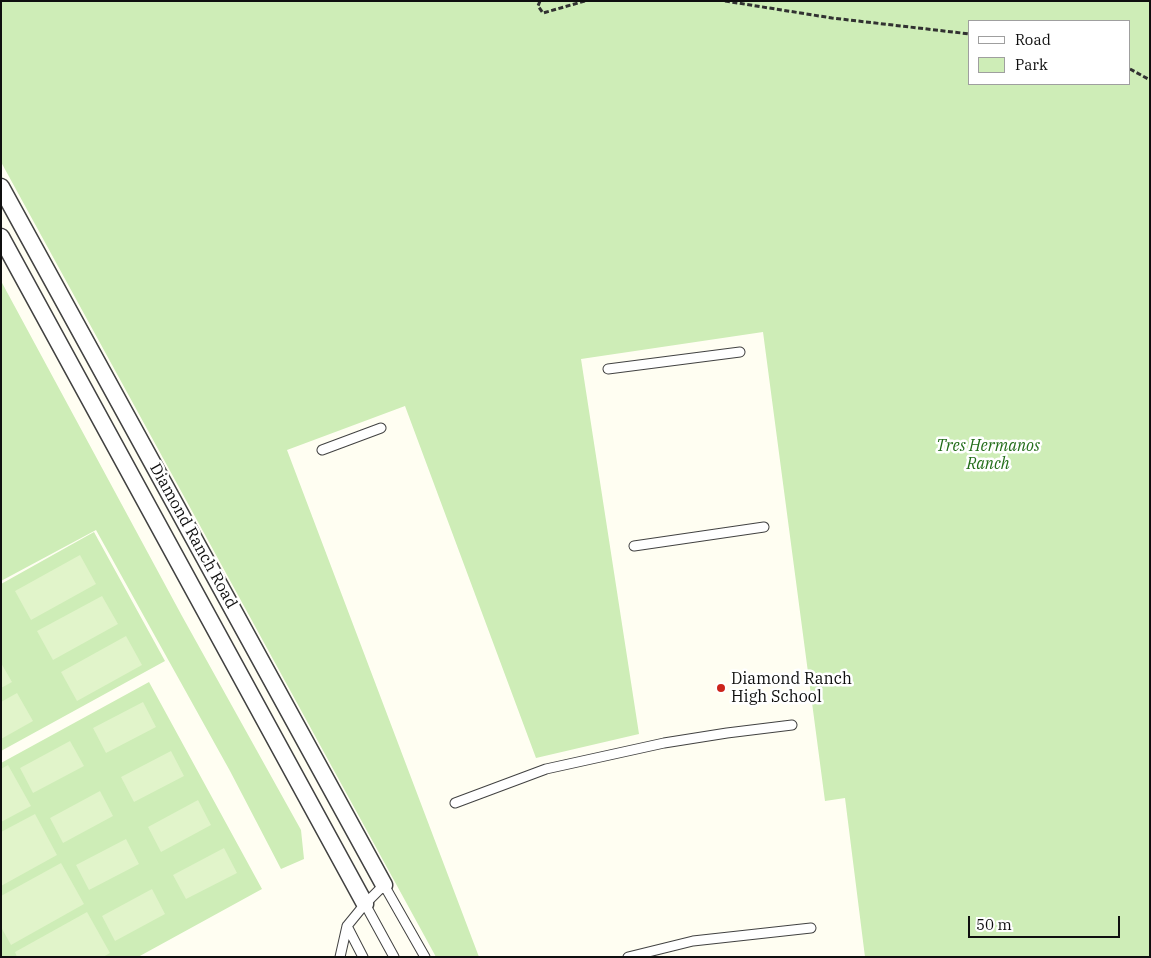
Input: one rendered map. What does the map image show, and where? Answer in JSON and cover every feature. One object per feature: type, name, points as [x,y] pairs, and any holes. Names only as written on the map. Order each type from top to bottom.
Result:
[{"type":"street","name":"Diamond Ranch Road","points":[[1,187],[384,885]]},
{"type":"street","name":"Diamond Ranch Road","points":[[1,237],[365,904]]},
{"type":"lane","points":[[608,370],[740,352]]},
{"type":"lane","points":[[322,450],[381,428]]},
{"type":"lane","points":[[634,546],[764,527]]},
{"type":"lane","points":[[455,803],[546,769],[664,743],[727,732],[792,725]]},
{"type":"lane","points":[[340,957],[348,926],[365,904],[384,885],[425,957]]},
{"type":"lane","points":[[365,904],[394,957]]},
{"type":"lane","points":[[348,926],[363,957]]},
{"type":"lane","points":[[628,957],[693,941],[811,928]]},
{"type":"path","points":[[540,1],[538,6],[543,13],[585,1]]},
{"type":"path","points":[[725,1],[832,18],[968,34]]},
{"type":"path","points":[[1131,70],[1150,80]]},
{"type":"green space","name":"Tres Hermanos Ranch","points":[[1,1],[1150,1],[1150,957],[865,957],[845,798],[825,801],[763,332],[581,359],[639,734],[536,758],[405,406],[287,450],[479,957],[436,957],[1,162]]},
{"type":"green space","points":[[1,281],[182,616],[301,830],[304,859],[281,869],[230,771],[96,530],[1,581]]},
{"type":"green space","points":[[94,532],[165,661],[1,751],[1,584]]},
{"type":"green space","points":[[80,555],[96,584],[31,620],[15,591]]},
{"type":"green space","points":[[102,596],[118,624],[53,660],[37,631]]},
{"type":"green space","points":[[126,636],[142,665],[77,701],[61,672]]},
{"type":"green space","points":[[1,663],[12,682],[1,688]]},
{"type":"green space","points":[[149,682],[262,889],[138,957],[1,957],[1,763]]},
{"type":"green space","points":[[17,693],[33,721],[1,739],[1,702]]},
{"type":"green space","points":[[143,702],[156,727],[106,753],[93,728]]},
{"type":"green space","points":[[70,741],[84,766],[33,793],[20,768]]},
{"type":"green space","points":[[171,751],[184,776],[134,802],[121,777]]},
{"type":"green space","points":[[8,765],[31,806],[1,822],[1,769]]},
{"type":"green space","points":[[100,791],[113,816],[63,843],[50,818]]},
{"type":"green space","points":[[198,800],[211,825],[161,852],[148,827]]},
{"type":"green space","points":[[35,814],[57,855],[1,886],[1,832]]},
{"type":"green space","points":[[126,839],[139,864],[89,890],[76,865]]},
{"type":"green space","points":[[224,848],[237,873],[186,899],[173,875]]},
{"type":"green space","points":[[61,863],[84,904],[11,945],[1,927],[1,896]]},
{"type":"green space","points":[[152,889],[165,914],[115,941],[102,916]]},
{"type":"green space","points":[[87,912],[110,953],[103,957],[17,957],[15,952]]},
{"type":"place","name":"Diamond Ranch High School","points":[[721,688]]}]
